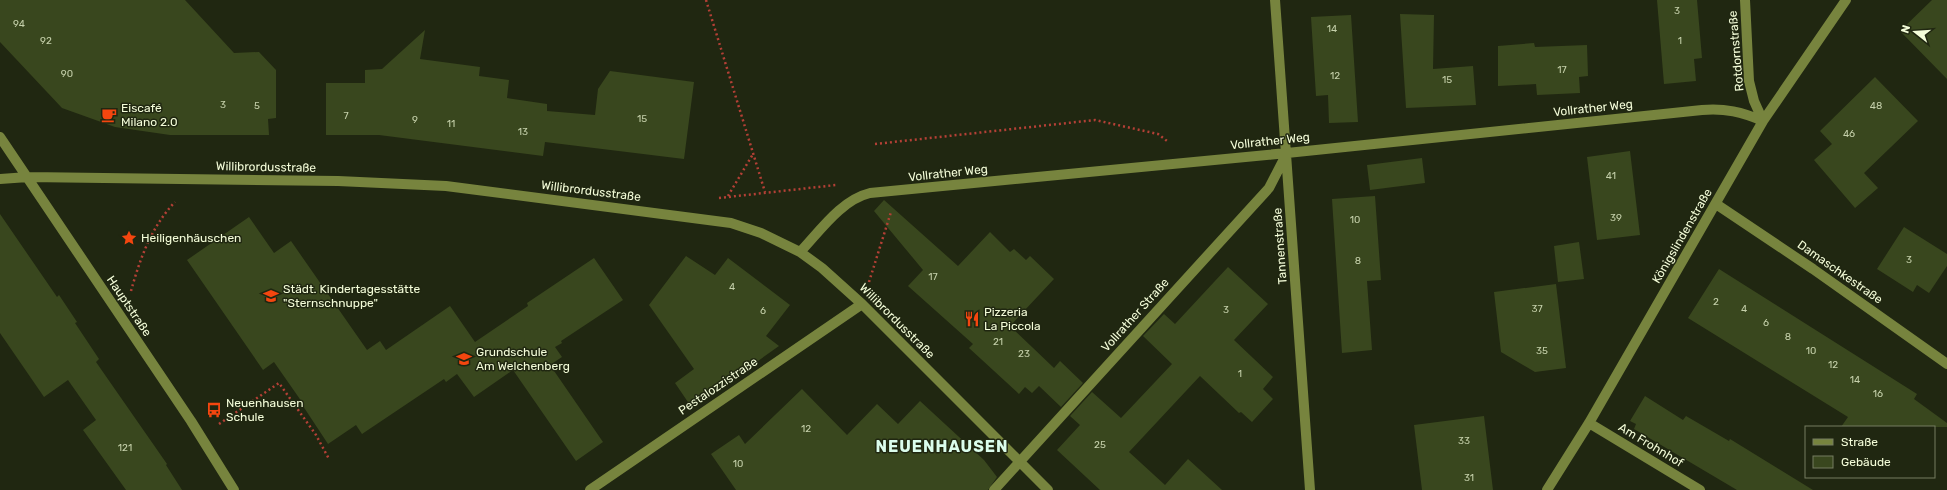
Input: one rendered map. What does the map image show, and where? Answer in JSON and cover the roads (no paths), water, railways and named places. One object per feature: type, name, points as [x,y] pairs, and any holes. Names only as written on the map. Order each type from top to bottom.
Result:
[{"type":"street","name":"Tannenstraße","points":[[1275,0],[1310,490]]},
{"type":"street","name":"Rotdornstraße","points":[[1745,0],[1749,81],[1754,101],[1763,121]]},
{"type":"street","name":"Königslindenstraße","points":[[1547,490],[1589,423],[1763,121],[1846,0]]},
{"type":"street","name":"Vollrather Weg","points":[[800,252],[847,204],[858,196],[870,193],[1287,153],[1702,110],[1729,110],[1743,112],[1763,121]]},
{"type":"street","name":"Hauptstraße","points":[[0,137],[201,437],[234,490]]},
{"type":"street","name":"Vollrather Straße","points":[[994,490],[1269,188],[1287,153]]},
{"type":"street","name":"Willibrordusstraße","points":[[0,179],[28,177],[200,178],[410,184],[486,191],[721,221],[762,233],[800,252],[822,268],[862,304],[1048,490]]},
{"type":"street","name":"Damaschkestraße","points":[[1716,204],[1813,269],[1947,364]]},
{"type":"street","name":"Pestalozzistraße","points":[[590,490],[862,304]]},
{"type":"street","name":"Am Frohnhof","points":[[1589,423],[1700,490]]},
{"type":"place","name":"Eiscafé Milano 2.0","points":[[109,115]]},
{"type":"place","name":"Heiligenhäuschen","points":[[129,238]]},
{"type":"place","name":"Städt. Kindertagesstätte \"Sternschnuppe\"","points":[[271,296]]},
{"type":"place","name":"Pizzeria La Piccola","points":[[972,319]]},
{"type":"place","name":"Grundschule Am Welchenberg","points":[[464,359]]},
{"type":"place","name":"Neuenhausen Schule","points":[[214,410]]},
{"type":"district","name":"NEUENHAUSEN","points":[[942,446]]}]
